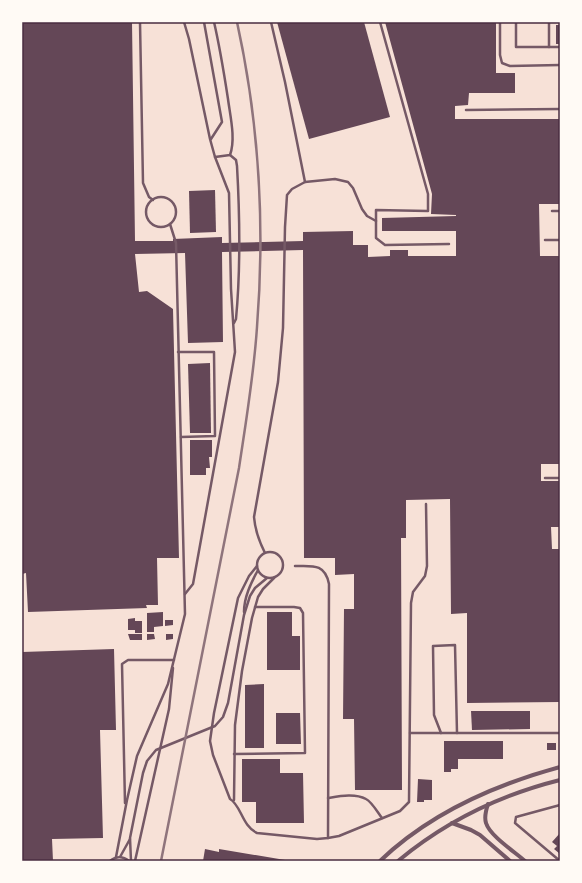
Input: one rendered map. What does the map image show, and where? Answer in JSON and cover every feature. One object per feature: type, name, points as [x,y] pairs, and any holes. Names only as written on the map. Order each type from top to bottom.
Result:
[{"type":"street","points":[[380,861],[430,822],[469,800],[491,789],[560,767]]},
{"type":"street","points":[[398,861],[437,832],[488,804],[519,792],[560,780]]},
{"type":"street","points":[[488,804],[485,817],[488,828],[496,837],[525,861]]},
{"type":"street","points":[[452,823],[471,830],[510,861]]},
{"type":"lane","points":[[140,22],[143,183],[149,197],[153,200]]},
{"type":"lane","points":[[184,22],[210,139],[215,157],[229,193],[231,289],[235,352],[192,584],[184,594]]},
{"type":"lane","points":[[204,22],[222,122],[210,139]]},
{"type":"lane","points":[[214,22],[221,50],[231,123],[232,142],[230,155]]},
{"type":"lane","points":[[271,22],[285,82],[305,182]]},
{"type":"lane","points":[[380,22],[428,194],[428,211],[376,210],[376,238],[385,245],[449,244]]},
{"type":"lane","points":[[500,22],[500,55],[502,63],[510,66],[560,65]]},
{"type":"lane","points":[[516,22],[516,47],[560,47]]},
{"type":"lane","points":[[549,22],[549,47]]},
{"type":"lane","points":[[466,110],[560,109]]},
{"type":"lane","points":[[215,157],[230,155],[236,160],[237,166],[240,226],[240,276],[236,318],[233,325]]},
{"type":"lane","points":[[265,553],[259,541],[254,517],[278,382],[283,328],[287,195],[292,188],[305,182],[335,179],[348,182],[353,188],[362,209],[367,216],[376,221]]},
{"type":"lane","points":[[156,198],[165,198],[173,202],[176,214],[175,219],[170,224],[163,227],[158,227],[150,222],[146,210],[153,200],[156,198]]},
{"type":"lane","points":[[552,211],[560,211]]},
{"type":"lane","points":[[116,857],[137,756],[168,684],[185,614],[176,242],[170,224]]},
{"type":"lane","points":[[546,240],[560,240]]},
{"type":"lane","points":[[178,352],[214,352],[215,436],[181,437]]},
{"type":"lane","points":[[545,478],[560,478]]},
{"type":"lane","points":[[234,801],[236,706],[258,597],[263,589],[282,571],[283,562],[278,554],[274,552],[265,553],[259,558],[257,566],[249,576],[238,598],[214,713],[210,741],[213,755],[230,799],[234,801],[249,828],[257,833],[318,839],[339,836],[400,811],[409,802],[411,603],[413,592],[425,576],[427,566],[426,504]]},
{"type":"lane","points":[[257,566],[260,573],[267,578],[274,578]]},
{"type":"lane","points":[[295,566],[316,566],[322,569],[328,578],[329,584],[328,838]]},
{"type":"lane","points":[[244,615],[244,605],[247,593],[258,570]]},
{"type":"lane","points":[[110,861],[116,857],[120,857],[130,861],[130,838],[143,773],[147,761],[156,750],[215,726],[223,716],[228,703],[244,615],[250,596],[255,588],[267,578]]},
{"type":"lane","points":[[234,754],[305,753],[303,613],[300,608],[294,607],[256,607]]},
{"type":"lane","points":[[441,733],[434,715],[433,646],[455,645],[457,733]]},
{"type":"lane","points":[[126,806],[122,664],[128,660],[174,660]]},
{"type":"lane","points":[[135,861],[169,709],[174,660]]},
{"type":"lane","points":[[410,733],[560,733]]},
{"type":"lane","points":[[328,798],[347,795],[367,799],[382,818]]},
{"type":"lane","points":[[560,805],[516,817],[514,823],[560,861]]},
{"type":"lane","points":[[120,857],[130,838]]},
{"type":"building","points":[[22,22],[132,22],[135,241],[173,241],[173,239],[222,237],[222,243],[303,241],[303,232],[353,231],[353,245],[368,245],[368,257],[390,256],[390,250],[408,250],[408,256],[456,256],[456,231],[382,231],[382,218],[456,216],[431,214],[432,194],[385,22],[496,22],[496,73],[515,73],[515,93],[469,93],[468,105],[455,106],[455,119],[560,119],[560,204],[539,204],[540,256],[560,256],[560,464],[541,464],[541,481],[560,481],[560,527],[551,527],[552,549],[560,549],[560,702],[467,703],[467,613],[451,614],[450,499],[406,500],[406,538],[401,538],[402,790],[355,790],[354,719],[343,719],[344,609],[354,609],[354,574],[335,575],[335,558],[304,558],[303,250],[222,252],[223,342],[188,343],[185,253],[135,254],[139,292],[147,291],[173,309],[179,558],[157,558],[158,605],[146,605],[147,608],[28,612],[26,573],[22,574]]},
{"type":"building","points":[[277,22],[364,22],[390,117],[309,139]]},
{"type":"building","points":[[556,25],[560,25],[560,44],[556,44]]},
{"type":"building","points":[[215,190],[216,232],[190,233],[189,191]]},
{"type":"building","points":[[210,363],[211,433],[190,433],[188,364]]},
{"type":"building","points":[[190,440],[212,440],[212,457],[209,457],[210,468],[206,468],[206,475],[190,475]]},
{"type":"building","points":[[163,612],[163,626],[154,627],[154,632],[147,632],[147,613]]},
{"type":"building","points":[[267,612],[292,612],[292,636],[300,636],[300,670],[267,670]]},
{"type":"building","points":[[135,618],[135,621],[142,621],[142,633],[135,633],[135,630],[128,630],[128,619]]},
{"type":"building","points":[[165,620],[173,620],[173,625],[165,626]]},
{"type":"building","points":[[128,634],[142,634],[142,640],[130,640]]},
{"type":"building","points":[[147,634],[154,634],[155,639],[147,640]]},
{"type":"building","points":[[166,634],[173,634],[173,639],[166,640]]},
{"type":"building","points":[[114,649],[116,730],[100,730],[103,838],[52,839],[53,861],[22,861],[22,652]]},
{"type":"building","points":[[264,684],[264,748],[245,748],[245,685]]},
{"type":"building","points":[[471,711],[530,711],[530,729],[472,730]]},
{"type":"building","points":[[276,713],[300,713],[301,744],[276,744]]},
{"type":"building","points":[[444,741],[503,741],[503,759],[458,759],[458,769],[451,769],[451,772],[444,772]]},
{"type":"building","points":[[547,743],[556,743],[556,750],[547,750]]},
{"type":"building","points":[[242,759],[280,759],[280,773],[303,773],[304,823],[256,823],[256,802],[242,802]]},
{"type":"building","points":[[418,779],[432,780],[432,800],[417,802]]},
{"type":"building","points":[[560,833],[560,854],[554,849],[557,846],[552,842]]},
{"type":"building","points":[[205,849],[219,852],[219,849],[291,861],[203,861]]},
{"type":"railway","points":[[161,861],[239,468],[250,398],[256,345],[260,250],[258,174],[251,98],[237,22]]}]
